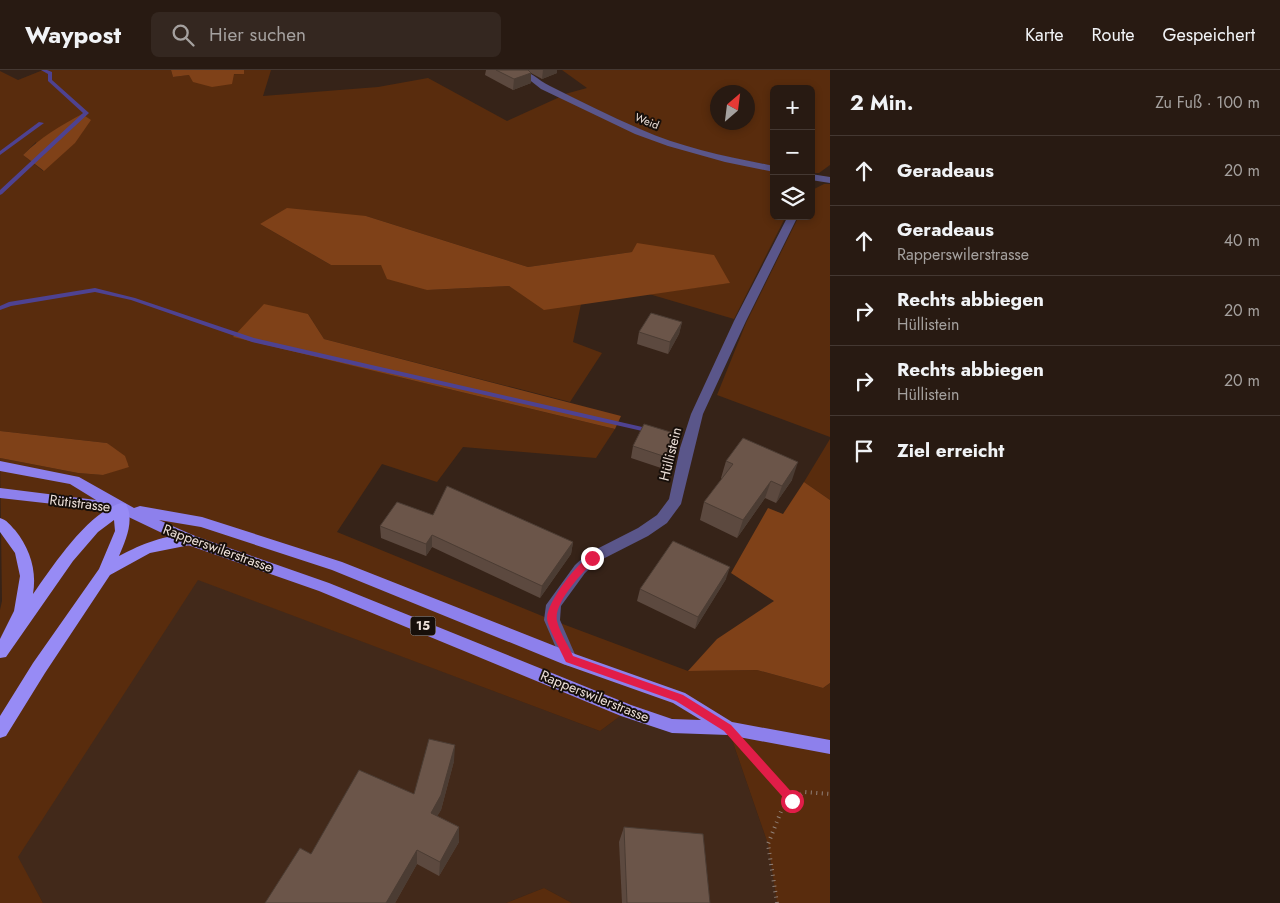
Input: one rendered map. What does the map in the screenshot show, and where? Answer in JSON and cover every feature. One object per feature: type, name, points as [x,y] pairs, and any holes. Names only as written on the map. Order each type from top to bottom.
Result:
[{"type":"highway","points":[[0,731],[39,668],[105,571],[122,532],[121,508]]},
{"type":"highway","points":[[0,652],[68,557],[93,528],[121,508]]},
{"type":"highway","points":[[0,523],[13,537],[26,565],[26,598],[12,635]]},
{"type":"highway","points":[[105,571],[150,546],[166,542],[190,540]]},
{"type":"main road","name":"Rütistrasse","points":[[0,466],[74,480],[121,508]]},
{"type":"main road","name":"Rütistrasse","points":[[0,492],[121,508]]},
{"type":"main road","name":"Rapperswilerstrasse","points":[[121,508],[202,522],[319,560],[570,659],[679,698],[728,728]]},
{"type":"main road","name":"Rapperswilerstrasse","points":[[121,508],[190,540],[324,587],[636,714],[672,726],[728,728],[830,747]]},
{"type":"street","name":"Weid","points":[[520,70],[544,87],[638,132],[671,144],[770,168]]},
{"type":"street","points":[[815,180],[830,180]]},
{"type":"street","name":"Hüllistein","points":[[570,659],[552,620],[554,605],[580,569],[592,558],[643,532],[662,519],[676,500],[697,414],[740,321],[791,220]]},
{"type":"path","points":[[728,728],[792,801]]},
{"type":"path","points":[[777,903],[768,844],[782,808],[804,792],[830,794]]},
{"type":"shaded area","points":[[43,70],[171,70],[173,77],[244,74],[244,70],[271,70],[263,96],[378,87],[428,78],[507,121],[562,96],[636,133],[770,171],[770,220],[784,220],[734,319],[649,294],[729,283],[713,255],[632,252],[528,267],[366,216],[260,224],[331,265],[381,265],[427,290],[509,286],[544,309],[581,304],[573,342],[602,353],[570,402],[324,339],[308,314],[234,337],[615,429],[596,458],[463,447],[437,482],[382,464],[337,532],[552,620],[688,671],[757,670],[823,688],[830,683],[830,903],[777,903],[768,844],[728,728],[627,711],[600,731],[198,580],[18,857],[43,903],[0,903],[0,610],[2,601],[0,458],[78,473],[103,475],[129,466],[107,443],[0,431],[0,71],[18,80]],"holes":[[[36,142],[43,171],[23,155]]]},
{"type":"shaded area","points":[[171,70],[244,70],[244,74],[234,74],[232,84],[212,87],[193,82],[189,75],[173,77]]},
{"type":"shaded area","points":[[562,70],[830,70],[830,165],[819,173],[815,173],[815,85],[770,85],[770,165],[676,144],[638,129],[565,94],[587,88]]},
{"type":"shaded area","points":[[82,114],[91,120],[75,143],[44,171],[23,155],[51,132]]},
{"type":"shaded area","points":[[824,184],[830,184],[830,437],[717,395],[746,323],[797,220],[815,220],[815,188]]},
{"type":"shaded area","points":[[287,208],[366,216],[528,267],[632,252],[637,243],[714,255],[730,283],[544,310],[509,286],[427,290],[387,279],[381,265],[331,265],[260,224]]},
{"type":"shaded area","points":[[264,304],[308,314],[324,339],[621,416],[615,429],[233,337]]},
{"type":"shaded area","points":[[0,431],[107,443],[125,456],[129,467],[103,475],[78,473],[0,458]]},
{"type":"shaded area","points":[[830,439],[830,500],[804,482]]},
{"type":"shaded area","points":[[804,482],[830,500],[830,683],[823,688],[757,670],[688,671],[717,639],[774,601],[731,573],[768,508],[783,514]]},
{"type":"shaded area","points":[[197,579],[600,731],[627,711],[728,728],[768,844],[777,903],[572,903],[544,888],[506,903],[43,903],[17,857]]},
{"type":"shaded area","points":[[544,888],[572,903],[506,903]]},
{"type":"building","points":[[496,70],[528,70],[531,73],[514,79]]},
{"type":"building","points":[[651,313],[682,322],[670,342],[639,332]]},
{"type":"building","points":[[644,424],[677,434],[666,457],[633,446]]},
{"type":"building","points":[[743,438],[798,462],[782,486],[771,481],[743,520],[704,502],[733,464],[726,461]]},
{"type":"building","points":[[447,486],[573,542],[542,586],[432,535],[426,544],[380,526],[397,502],[433,515]]},
{"type":"building","points":[[673,541],[730,567],[698,617],[640,589]]},
{"type":"building","points":[[429,739],[455,745],[441,795],[431,813],[459,827],[440,862],[417,850],[386,903],[265,903],[300,848],[311,854],[359,770],[414,794]]},
{"type":"building","points":[[624,827],[703,834],[710,903],[627,903]]},
{"type":"waterway","points":[[0,193],[86,113],[50,80],[50,73],[43,70]]},
{"type":"waterway","points":[[0,153],[41,123]]},
{"type":"waterway","points":[[0,308],[9,304],[95,290],[133,299],[252,340],[651,431]]},
{"type":"route","points":[[592,558],[580,569],[554,605],[552,620],[570,659],[679,698],[728,728],[792,801]]}]
